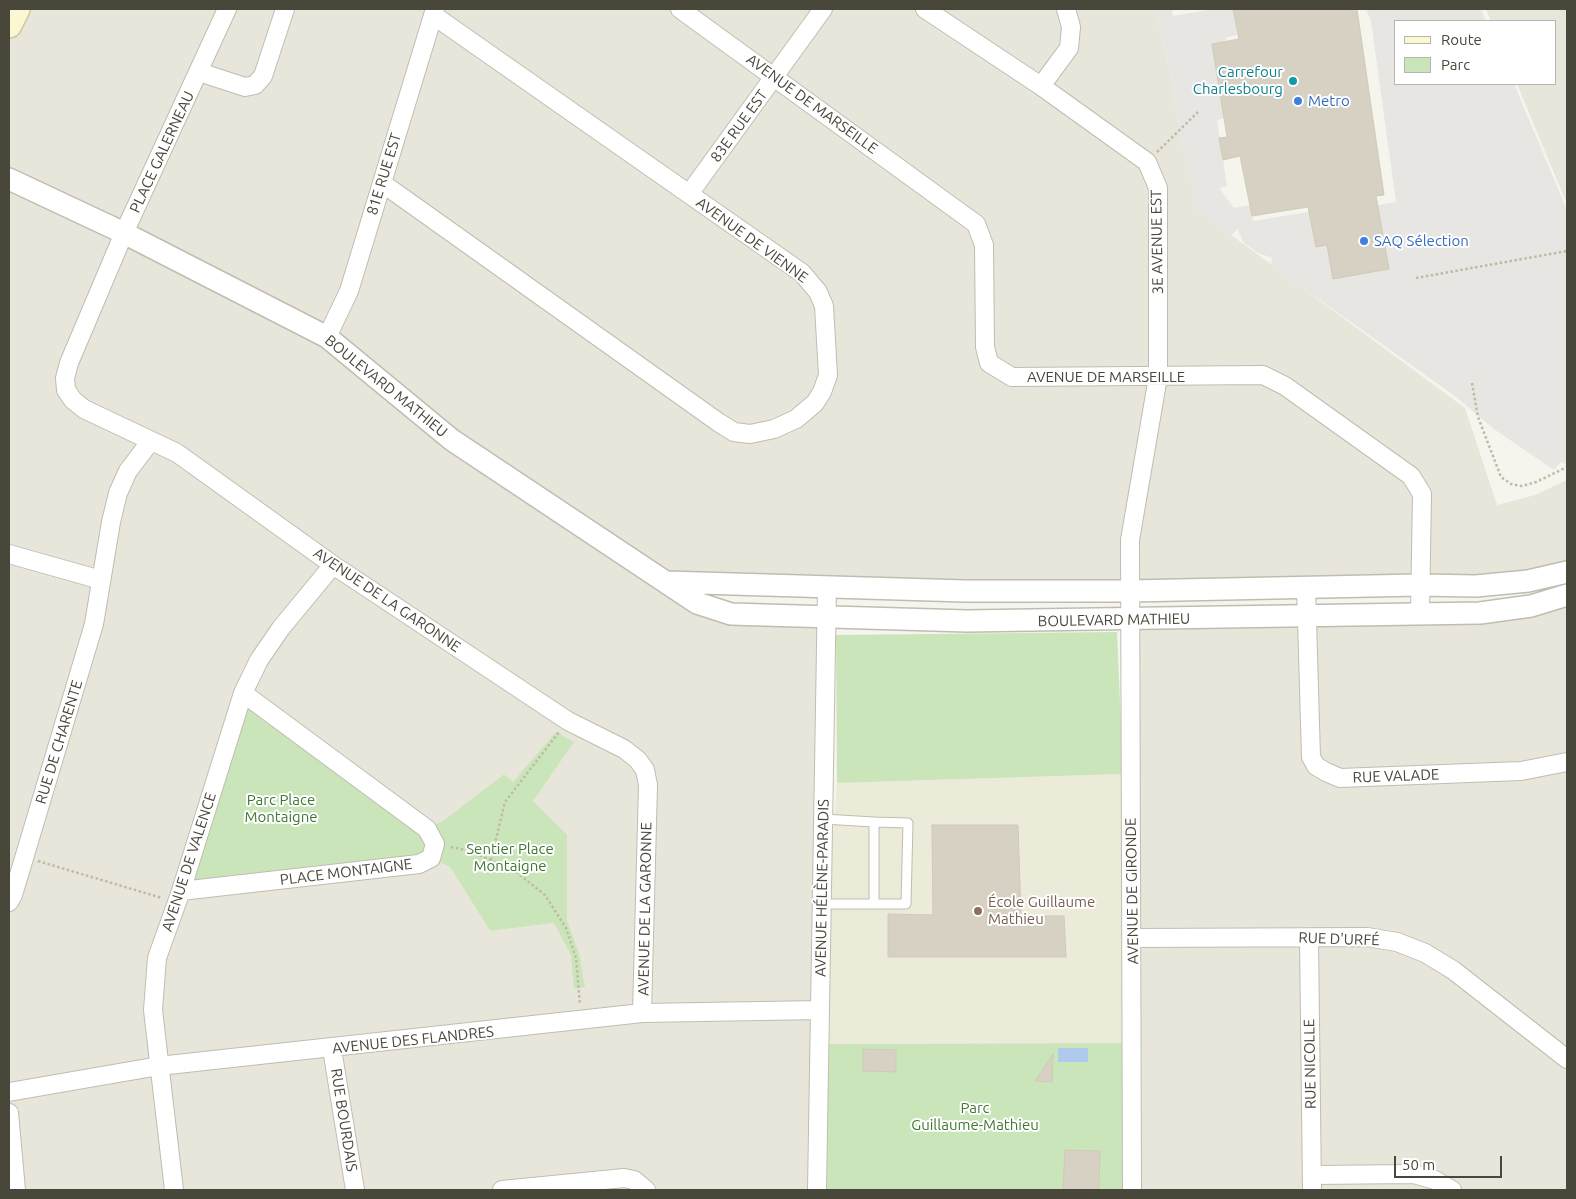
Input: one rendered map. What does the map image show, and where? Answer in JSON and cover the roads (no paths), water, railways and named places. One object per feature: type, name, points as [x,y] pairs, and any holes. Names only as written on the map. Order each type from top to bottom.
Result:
[{"type":"main road","points":[[9,25],[18,9]]},
{"type":"street","name":"PLACE GALERNEAU","points":[[124,233],[227,9]]},
{"type":"street","points":[[199,72],[245,87],[254,85],[263,76],[285,9]]},
{"type":"street","name":"AVENUE DE MARSEILLE","points":[[680,9],[976,224],[984,245],[985,347],[989,363],[1012,377],[1262,375],[1285,386],[1411,476],[1422,494],[1420,614]]},
{"type":"street","name":"83E RUE EST","points":[[689,194],[823,9]]},
{"type":"street","points":[[925,9],[1041,86],[1068,48],[1071,27],[1066,9]]},
{"type":"street","name":"81E RUE EST","points":[[327,337],[349,291],[434,12]]},
{"type":"street","name":"AVENUE DE VIENNE","points":[[382,184],[734,432],[750,434],[774,429],[796,419],[815,402],[822,392],[828,375],[824,306],[818,292],[802,273],[434,12]]},
{"type":"street","name":"3E AVENUE EST","points":[[1041,86],[1147,162],[1158,188],[1158,377],[1130,540],[1130,591]]},
{"type":"street","name":"BOULEVARD MATHIEU","points":[[9,179],[124,233],[327,337],[452,440],[667,582],[697,604],[731,614],[967,621],[1129,620],[1480,613],[1531,606],[1567,595]]},
{"type":"street","name":"AVENUE DE LA GARONNE","points":[[124,233],[69,363],[65,378],[66,390],[73,400],[84,409],[150,442],[177,453],[332,565],[568,721],[624,749],[638,760],[645,770],[648,785],[642,1014]]},
{"type":"street","name":"RUE DE CHARENTE","points":[[9,902],[94,624],[111,522],[118,493],[128,471],[150,442]]},
{"type":"street","points":[[9,554],[101,580]]},
{"type":"street","name":"AVENUE DE VALENCE","points":[[174,1190],[153,1010],[157,958],[179,897],[243,693],[259,660],[281,628],[332,565]]},
{"type":"street","name":"BOULEVARD MATHIEU","points":[[667,582],[965,591],[1130,591],[1419,585],[1476,586],[1528,581],[1567,572]]},
{"type":"street","name":"AVENUE HÉLÈNE-PARADIS","points":[[817,1190],[827,586]]},
{"type":"street","name":"RUE VALADE","points":[[1306,587],[1311,756],[1316,766],[1340,778],[1521,771],[1567,762]]},
{"type":"street","name":"AVENUE DE GIRONDE","points":[[1130,591],[1132,1190]]},
{"type":"street","name":"PLACE MONTAIGNE","points":[[179,897],[419,864],[431,858],[435,844],[427,829],[243,693]]},
{"type":"street","name":"RUE D'URFÉ","points":[[1132,938],[1367,937],[1397,942],[1425,953],[1453,970],[1567,1059]]},
{"type":"street","name":"RUE NICOLLE","points":[[1309,938],[1312,1183]]},
{"type":"street","name":"AVENUE DES FLANDRES","points":[[9,1092],[160,1066],[332,1049],[582,1020],[642,1014],[820,1010]]},
{"type":"street","name":"RUE BOURDAIS","points":[[332,1049],[355,1190]]},
{"type":"street","points":[[9,1113],[16,1190]]},
{"type":"street","points":[[1312,1183],[1414,1174],[1435,1180],[1452,1190]]},
{"type":"street","points":[[511,1190],[624,1178],[634,1180],[646,1190]]},
{"type":"lane","points":[[822,904],[906,904],[908,823],[823,819]]},
{"type":"lane","points":[[874,822],[874,904]]},
{"type":"water","points":[[1058,1048],[1088,1048],[1088,1062],[1058,1062]]},
{"type":"place","name":"Carrefour Charlesbourg","points":[[1293,81]]},
{"type":"place","name":"Metro","points":[[1298,101]]},
{"type":"place","name":"SAQ Sélection","points":[[1364,241]]},
{"type":"place","name":"École Guillaume Mathieu","points":[[978,911]]},
{"type":"park label","name":"Parc Place Montaigne","points":[[281,808]]},
{"type":"park label","name":"Sentier Place Montaigne","points":[[510,858]]},
{"type":"park label","name":"Parc Guillaume-Mathieu","points":[[975,1116]]}]
